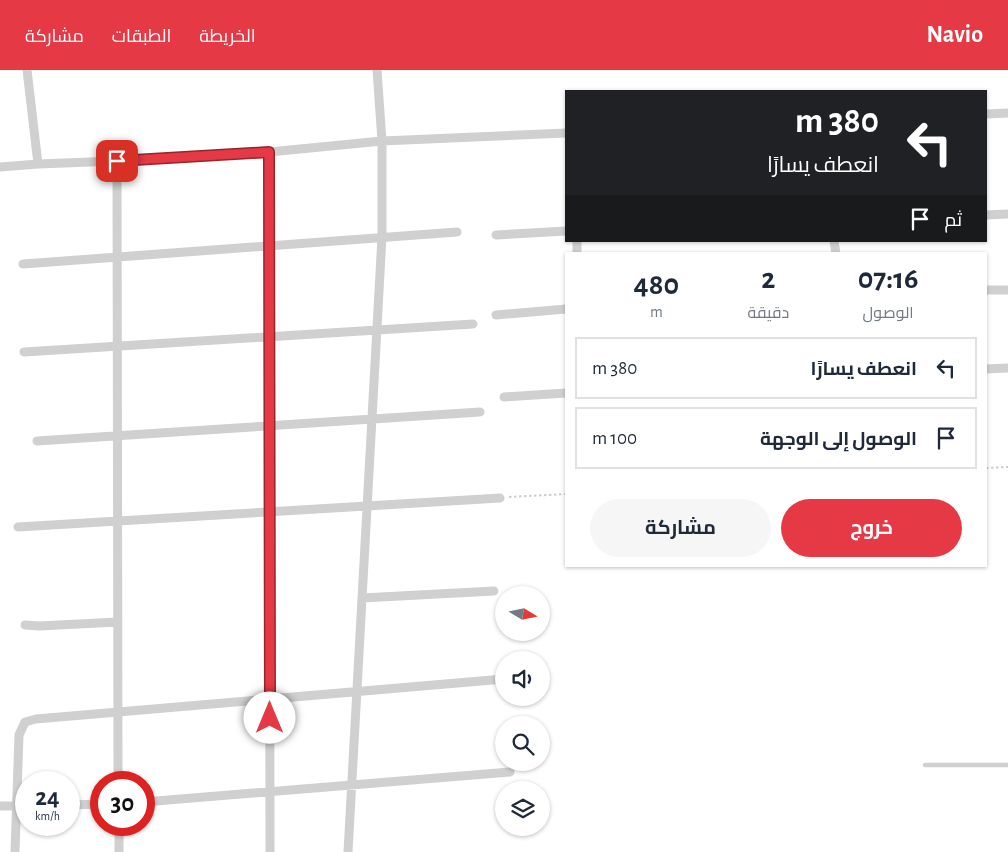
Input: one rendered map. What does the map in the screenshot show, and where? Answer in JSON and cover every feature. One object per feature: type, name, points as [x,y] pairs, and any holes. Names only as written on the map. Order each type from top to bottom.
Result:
[{"type":"street","points":[[27,70],[38,164]]},
{"type":"street","points":[[348,852],[382,238],[382,141],[377,70]]},
{"type":"street","points":[[987,114],[1008,113]]},
{"type":"street","points":[[0,167],[269,152],[382,141],[565,133]]},
{"type":"street","points":[[269,152],[270,852]]},
{"type":"street","points":[[117,161],[118,771]]},
{"type":"street","points":[[987,215],[1008,214]]},
{"type":"street","points":[[496,235],[565,231]]},
{"type":"street","points":[[23,264],[457,232]]},
{"type":"street","points":[[987,290],[1008,290]]},
{"type":"street","points":[[496,315],[565,309]]},
{"type":"street","points":[[24,352],[473,324]]},
{"type":"street","points":[[987,369],[1008,368]]},
{"type":"street","points":[[504,397],[565,393]]},
{"type":"street","points":[[37,441],[480,412]]},
{"type":"street","points":[[18,527],[500,498]]},
{"type":"street","points":[[362,598],[494,591]]},
{"type":"street","points":[[25,625],[118,622]]},
{"type":"street","points":[[17,771],[18,735],[25,722],[36,719],[495,680]]},
{"type":"street","points":[[155,801],[510,772]]},
{"type":"street","points":[[0,806],[15,805]]},
{"type":"street","points":[[15,836],[15,852]]},
{"type":"street","points":[[119,836],[119,852]]},
{"type":"lane","points":[[925,765],[1008,765]]},
{"type":"path","points":[[987,468],[1008,467]]},
{"type":"path","points":[[500,498],[565,494]]},
{"type":"route","points":[[117,161],[269,152],[270,718]]}]
